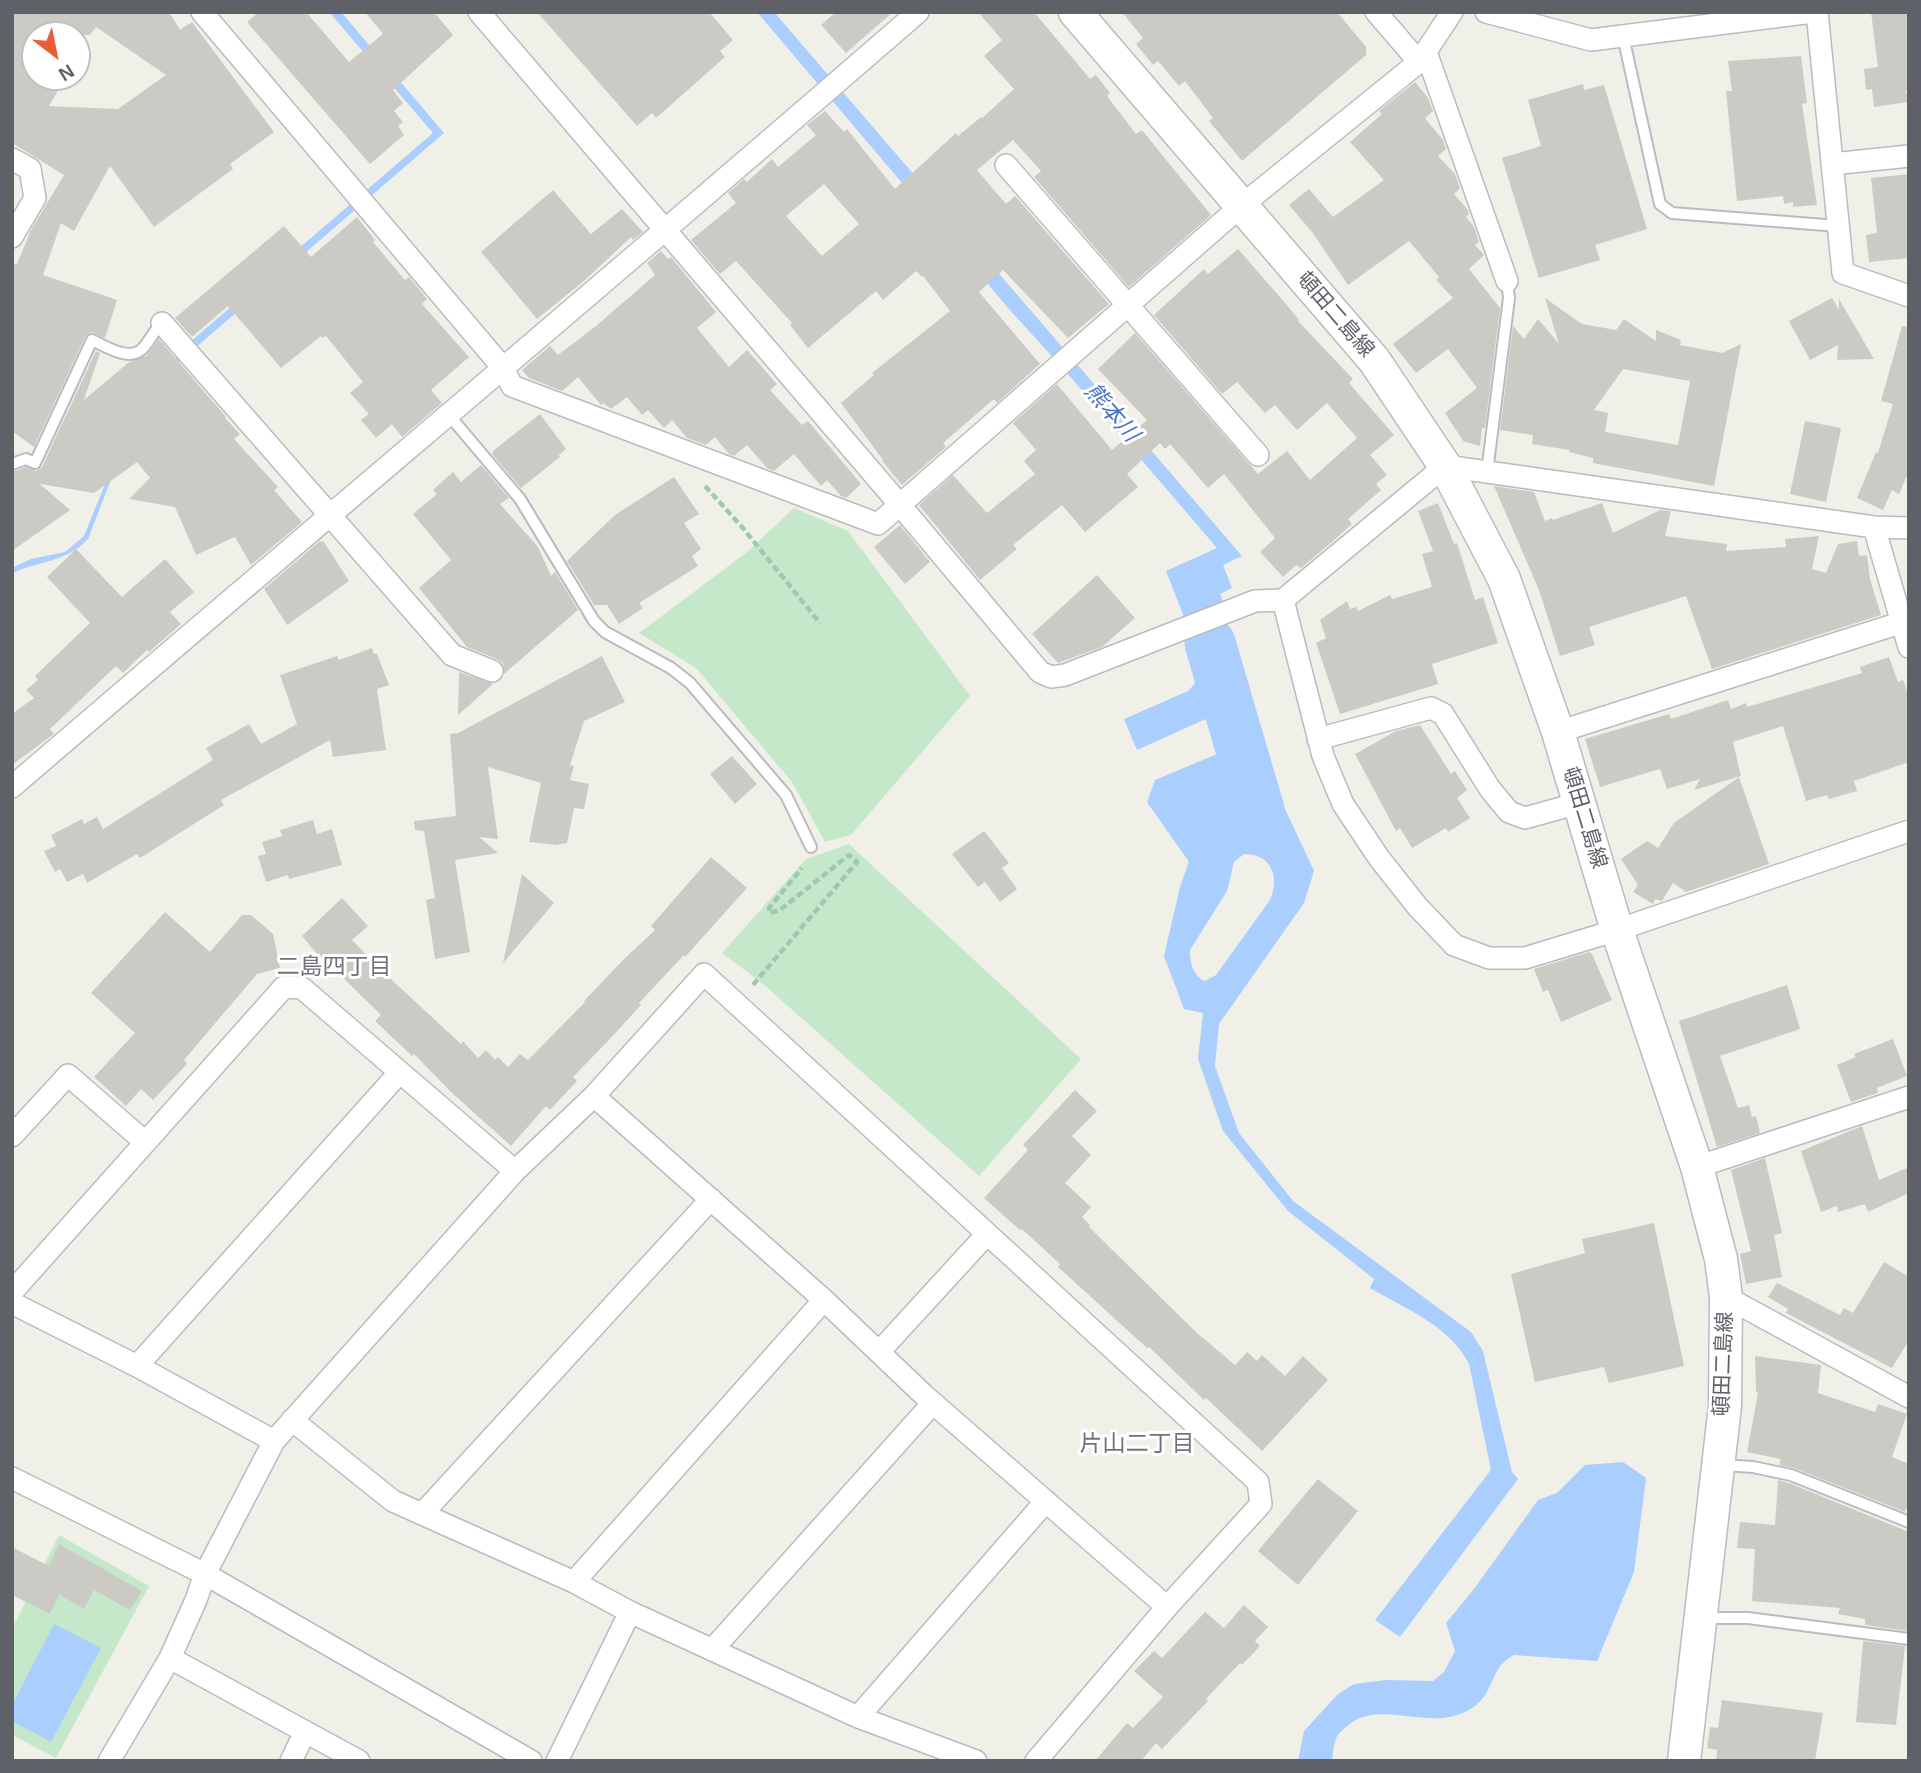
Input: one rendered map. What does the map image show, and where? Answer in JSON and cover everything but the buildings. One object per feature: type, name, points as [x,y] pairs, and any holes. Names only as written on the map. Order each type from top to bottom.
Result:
[{"type":"main road","name":"頓田二島線","points":[[1075,12],[1374,360],[1445,466],[1504,579],[1558,732],[1617,930],[1697,1167],[1721,1259],[1726,1297],[1725,1406],[1684,1761]]},
{"type":"street","points":[[202,12],[503,368],[512,386],[878,524],[1241,206],[1422,57],[1452,12]]},
{"type":"street","points":[[479,12],[1040,672],[1051,677],[1065,675],[1255,601],[1283,600],[1445,466],[1874,527],[1909,528]]},
{"type":"street","points":[[12,787],[328,514],[666,231],[918,12]]},
{"type":"street","points":[[1376,12],[1422,57],[1507,281]]},
{"type":"street","points":[[1486,12],[1591,40],[1727,18],[1815,12],[1843,273],[1909,296]]},
{"type":"street","points":[[1832,164],[1909,156]]},
{"type":"street","points":[[12,159],[30,169],[35,198],[12,237]]},
{"type":"street","points":[[1006,165],[1258,455]]},
{"type":"street","points":[[162,323],[452,654],[492,671]]},
{"type":"street","points":[[1874,527],[1909,647]]},
{"type":"street","points":[[1283,600],[1323,757],[1343,804],[1379,858],[1417,906],[1454,944],[1489,958],[1525,958],[1617,930],[1909,831]]},
{"type":"street","points":[[1558,732],[1900,623]]},
{"type":"street","points":[[1318,739],[1431,708],[1443,714],[1490,789],[1509,812],[1525,818],[1579,803]]},
{"type":"street","points":[[109,1761],[170,1658],[205,1574],[274,1441],[515,1171],[594,1096],[704,974],[1258,1482],[1261,1504],[1167,1607],[1036,1761]]},
{"type":"street","points":[[12,1292],[284,987],[302,988],[515,1171]]},
{"type":"street","points":[[137,1366],[400,1072]]},
{"type":"street","points":[[12,1136],[68,1075],[145,1142]]},
{"type":"street","points":[[594,1096],[824,1300],[933,1403],[1167,1607]]},
{"type":"street","points":[[1697,1167],[1909,1097]]},
{"type":"street","points":[[422,1514],[711,1199]]},
{"type":"street","points":[[879,1352],[987,1234]]},
{"type":"street","points":[[1726,1297],[1909,1397]]},
{"type":"street","points":[[574,1582],[824,1300]]},
{"type":"street","points":[[12,1303],[137,1366],[274,1441]]},
{"type":"street","points":[[712,1650],[933,1403]]},
{"type":"street","points":[[292,1420],[393,1501],[574,1582],[630,1612],[858,1717],[976,1761]]},
{"type":"street","points":[[12,1478],[205,1574],[531,1761]]},
{"type":"street","points":[[858,1717],[1046,1501]]},
{"type":"street","points":[[557,1761],[630,1612]]},
{"type":"street","points":[[170,1658],[359,1761]]},
{"type":"street","points":[[292,1761],[305,1732]]},
{"type":"lane","points":[[1623,36],[1660,204],[1672,213],[1838,226]]},
{"type":"lane","points":[[1487,472],[1509,298],[1507,281]]},
{"type":"lane","points":[[12,464],[26,459],[35,463],[92,340],[120,352],[133,354],[142,349],[162,323]]},
{"type":"lane","points":[[448,414],[520,499],[594,621],[605,632],[671,668],[690,683],[786,795],[811,846]]},
{"type":"lane","points":[[1718,1465],[1753,1467],[1791,1475],[1909,1522]]},
{"type":"lane","points":[[1701,1618],[1748,1618],[1909,1639]]},
{"type":"path","points":[[697,478],[742,527],[820,623]]},
{"type":"path","points":[[750,988],[857,862],[849,855],[780,909],[770,913],[769,908],[802,867]]},
{"type":"green space","points":[[794,508],[848,531],[970,696],[851,835],[825,842],[792,782],[696,668],[639,633],[747,552]]},
{"type":"green space","points":[[849,844],[1081,1059],[979,1176],[762,983],[722,953],[806,859]]},
{"type":"green space","points":[[59,1535],[149,1586],[56,1758],[12,1735],[12,1629]]},
{"type":"water","points":[[329,12],[341,12],[444,133],[150,387],[88,539],[62,557],[12,573],[12,568],[31,559],[65,552],[84,536],[137,394],[180,355],[190,342],[433,133]]},
{"type":"water","points":[[757,12],[774,12],[1242,556],[1223,565],[1232,588],[1220,594],[1224,604],[1210,609],[1250,699],[1137,750],[1124,719],[1188,691],[1209,668],[1184,617],[1166,571],[1217,548],[1009,309]]},
{"type":"water","points":[[1241,744],[1257,749],[1314,871],[1304,903],[1219,1024],[1215,1066],[1239,1133],[1293,1201],[1471,1332],[1483,1351],[1512,1472],[1518,1479],[1400,1637],[1375,1620],[1491,1470],[1469,1364],[1451,1339],[1412,1311],[1370,1288],[1374,1279],[1288,1211],[1223,1131],[1198,1059],[1203,1013],[1184,1009],[1164,956],[1180,887],[1189,862],[1147,802],[1155,780]],"holes":[[[1244,854],[1254,855],[1267,862],[1274,875],[1270,900],[1216,975],[1205,981],[1193,968],[1190,950],[1227,891],[1234,862]]]},
{"type":"water","points":[[1623,1462],[1646,1478],[1634,1572],[1597,1661],[1514,1655],[1496,1672],[1482,1699],[1460,1714],[1443,1718],[1375,1715],[1360,1718],[1337,1736],[1332,1761],[1298,1761],[1304,1731],[1338,1694],[1354,1684],[1386,1680],[1433,1681],[1444,1672],[1455,1651],[1446,1623],[1538,1500],[1557,1493],[1585,1465]]},
{"type":"water","points":[[54,1624],[101,1648],[51,1742],[12,1721],[12,1705]]},
{"type":"waterway","name":"熊本川","points":[[1210,643],[1259,810]]},
{"type":"district","name":"二島四丁目","points":[[334,968]]},
{"type":"district","name":"片山二丁目","points":[[1137,1445]]}]
